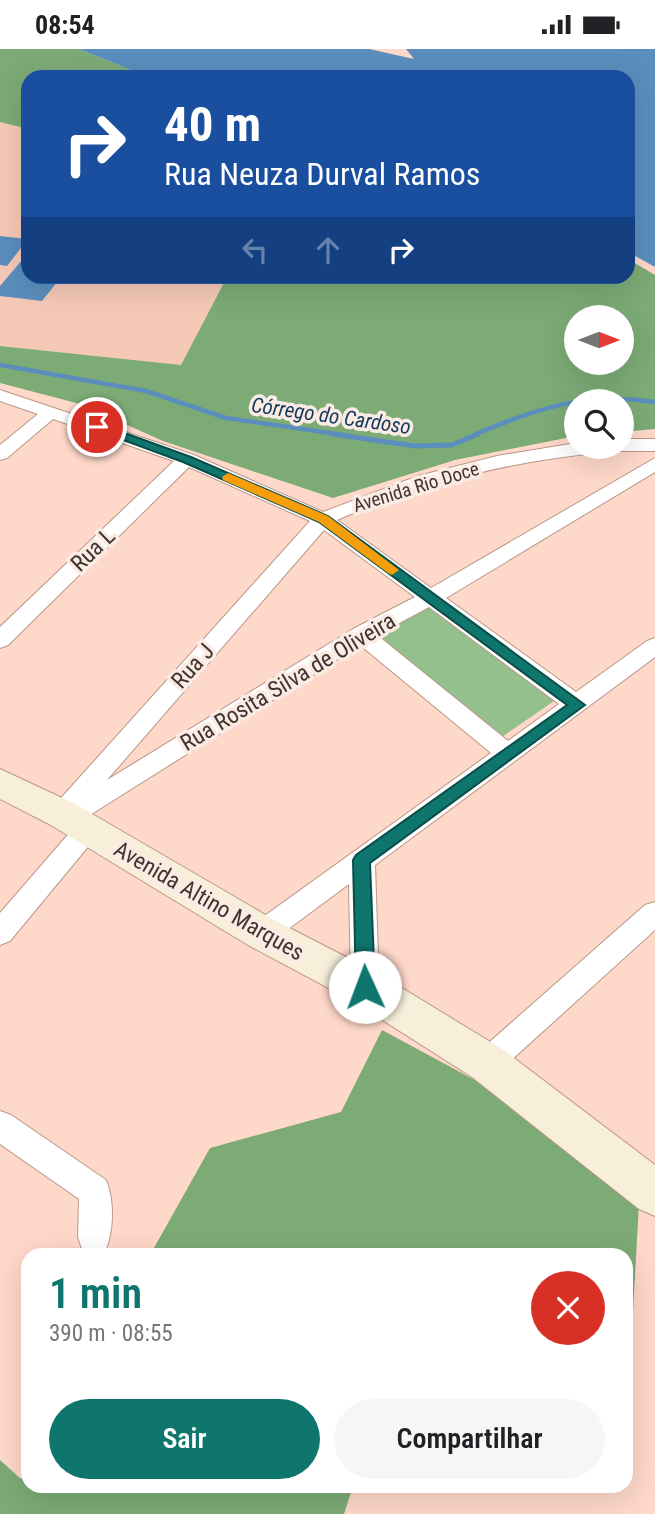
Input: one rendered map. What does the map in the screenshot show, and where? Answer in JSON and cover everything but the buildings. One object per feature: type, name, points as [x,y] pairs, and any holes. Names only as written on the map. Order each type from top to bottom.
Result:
[{"type":"main road","name":"Avenida Altino Marques","points":[[0,783],[72,820],[262,933],[365,987],[487,1063],[655,1193]]},
{"type":"street","name":"Avenida Rio Doce","points":[[0,395],[187,459],[323,519],[369,497],[466,470],[564,450]]},
{"type":"street","points":[[0,454],[52,411]]},
{"type":"street","points":[[634,445],[655,446]]},
{"type":"street","name":"Rua L","points":[[0,641],[187,459]]},
{"type":"street","name":"Rua Rosita Silva de Oliveira","points":[[72,820],[361,634],[430,598],[655,464]]},
{"type":"street","points":[[323,519],[577,705]]},
{"type":"street","name":"Rua J","points":[[0,933],[72,820],[323,519]]},
{"type":"street","points":[[361,634],[508,754]]},
{"type":"street","points":[[262,933],[655,646]]},
{"type":"street","points":[[362,860],[365,987]]},
{"type":"street","points":[[487,1063],[655,913]]},
{"type":"street","points":[[0,1126],[95,1191],[94,1237]]},
{"type":"shaded area","points":[[0,122],[21,127],[21,284],[223,284],[181,365],[0,346]]},
{"type":"green space","points":[[0,49],[79,49],[131,70],[21,70],[21,127],[0,122]]},
{"type":"green space","points":[[635,263],[655,275],[655,429],[634,431],[634,389],[564,389],[564,438],[455,460],[333,498],[163,441],[80,404],[0,383],[0,346],[181,365],[223,284],[635,284]]},
{"type":"green space","points":[[431,604],[557,699],[502,737],[377,636]]},
{"type":"green space","points":[[382,1030],[497,1092],[639,1203],[633,1312],[633,1248],[154,1248],[210,1148],[341,1112]]},
{"type":"green space","points":[[0,1460],[21,1479],[21,1493],[351,1493],[344,1514],[0,1514]]},
{"type":"water","points":[[79,49],[369,49],[414,59],[406,49],[655,49],[655,267],[635,256],[635,70],[131,70]]},
{"type":"water","points":[[0,236],[21,238],[21,248],[7,266],[0,265]]},
{"type":"water","points":[[21,261],[21,284],[55,284],[42,301],[0,296],[0,286]]},
{"type":"waterway","name":"Córrego do Cardoso","points":[[0,365],[146,391],[226,418],[344,435]]},
{"type":"waterway","name":"Córrego do Cardoso","points":[[474,435],[519,417],[562,405],[606,399],[655,402]]},
{"type":"waterway","name":"Córrego do Cardoso","points":[[332,434],[415,446],[452,445],[478,434]]},
{"type":"slow traffic","points":[[228,477],[323,519],[392,570]]},
{"type":"route","points":[[97,427],[187,459],[323,519],[577,705],[362,860],[365,987]]}]
